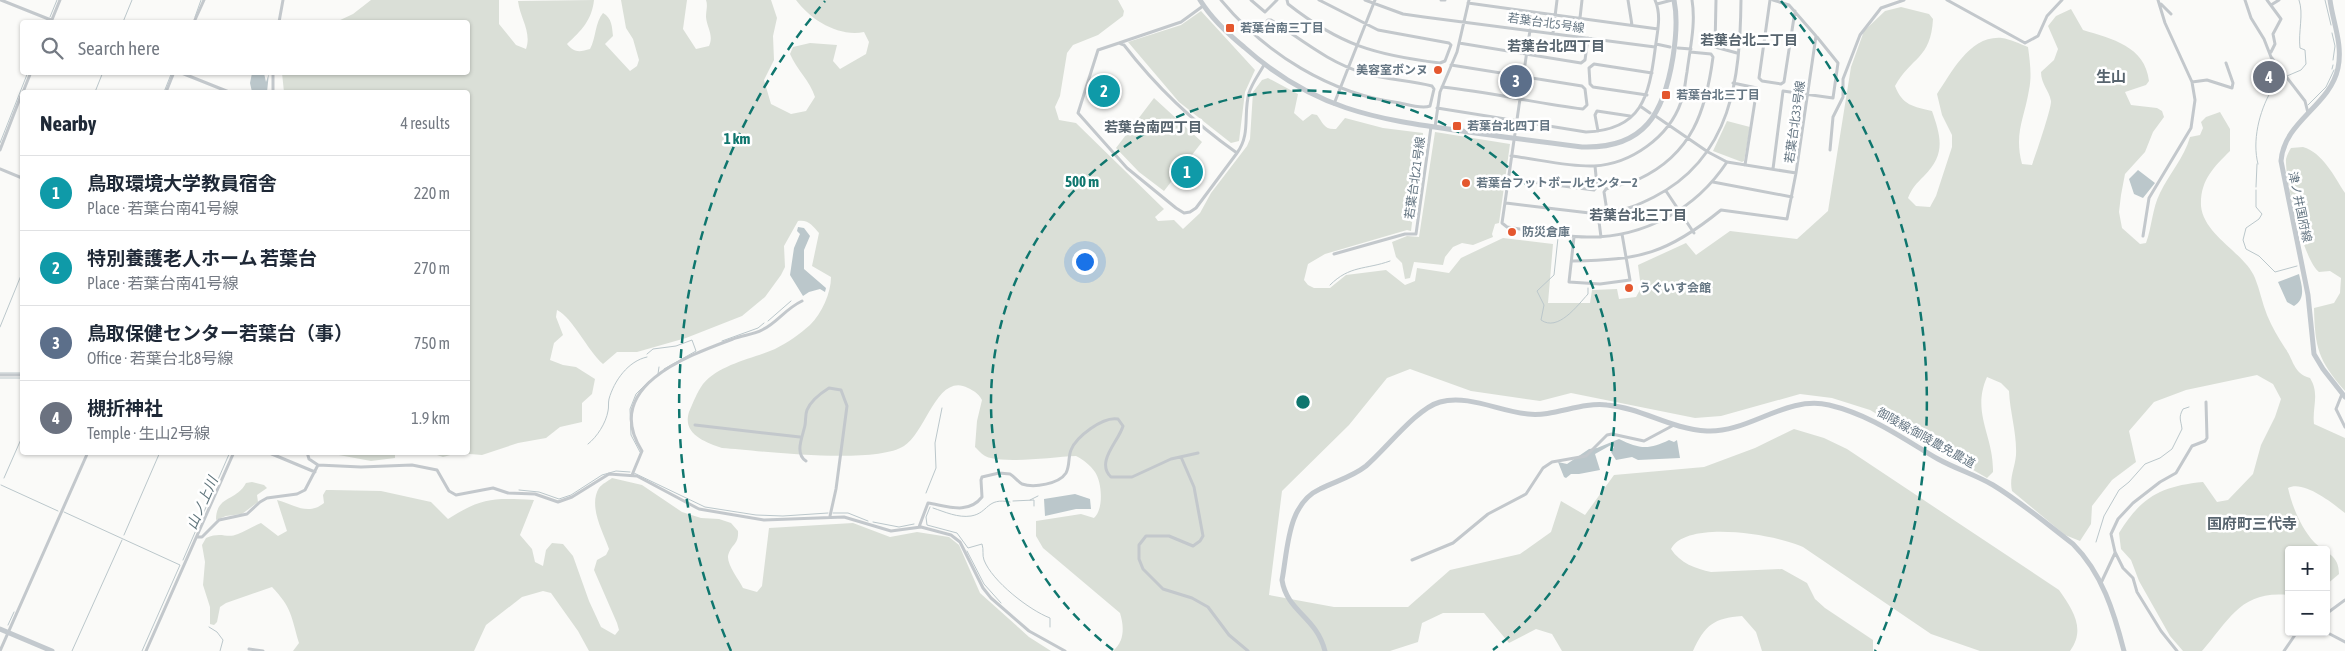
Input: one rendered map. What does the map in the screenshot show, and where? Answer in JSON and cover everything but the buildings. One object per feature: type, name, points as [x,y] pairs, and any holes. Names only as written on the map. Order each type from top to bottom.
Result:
[{"type":"street","points":[[1,0],[46,20]]},
{"type":"street","points":[[52,20],[60,0]]},
{"type":"street","points":[[195,20],[204,0]]},
{"type":"street","points":[[279,20],[284,0]]},
{"type":"street","points":[[1221,0],[1254,34],[1287,60],[1340,88],[1362,96],[1392,102],[1427,107],[1431,104],[1434,89],[1432,86],[1375,76],[1349,67],[1307,45],[1271,20],[1268,20],[1254,34]]},
{"type":"street","points":[[1251,0],[1265,12],[1277,0]]},
{"type":"street","points":[[1287,0],[1288,4],[1301,14],[1333,35],[1357,46],[1386,56],[1440,63],[1445,61],[1451,46],[1448,42],[1398,35],[1365,25],[1319,0]]},
{"type":"street","name":"若葉台北5号線","points":[[1365,0],[1403,14],[1670,47]]},
{"type":"street","points":[[1440,0],[1445,0]]},
{"type":"street","points":[[1553,33],[1558,0]]},
{"type":"street","points":[[1580,18],[1582,0]]},
{"type":"street","points":[[1628,0],[1632,25]]},
{"type":"street","points":[[1264,65],[1249,92],[1246,134],[1237,153],[1190,212],[1184,212],[1176,208],[1127,168],[1078,113],[1098,50],[1181,22],[1202,3],[1236,41],[1264,65],[1285,80],[1334,104],[1375,118],[1513,138],[1600,148],[1631,137],[1648,124],[1652,114],[1663,100],[1669,82],[1677,20],[1673,0],[1656,2],[1658,29],[1647,95],[1630,117],[1616,126],[1586,132],[1437,108]]},
{"type":"street","points":[[1511,156],[1594,166],[1630,157],[1644,149],[1668,125],[1681,102],[1690,51],[1693,22],[1692,0]]},
{"type":"street","points":[[1716,0],[1715,47],[1737,53]]},
{"type":"street","points":[[1678,48],[1711,54],[1713,57],[1701,116],[1688,138],[1672,156],[1651,172],[1629,183],[1606,189],[1604,192],[1605,209],[1609,212],[1628,208],[1666,191],[1685,176],[1715,142],[1727,116],[1733,83],[1740,0]]},
{"type":"street","points":[[1773,169],[1783,91],[1832,98],[1835,86],[1837,60],[1795,12],[1786,3],[1771,0],[1760,81],[1781,84],[1784,82],[1795,12]]},
{"type":"street","points":[[1830,150],[1830,129],[1833,116],[1843,97],[1843,79],[1860,35],[1881,8],[1904,0]]},
{"type":"street","points":[[1947,0],[2025,43],[2038,36],[2047,16],[2062,0]]},
{"type":"street","points":[[2245,0],[2251,18],[2271,57],[2305,101],[2308,113]]},
{"type":"street","points":[[2267,0],[2281,19],[2273,34],[2275,44],[2270,53]]},
{"type":"street","points":[[2272,5],[2279,0]]},
{"type":"street","name":"津ノ井国府線","points":[[2330,0],[2339,44],[2338,67],[2328,91],[2288,138],[2282,151],[2282,171],[2308,295],[2314,354],[2323,370],[2344,395]]},
{"type":"street","points":[[1334,104],[1374,2]]},
{"type":"street","points":[[1433,127],[1442,86],[1465,22],[1468,2],[1658,29]]},
{"type":"street","points":[[2159,2],[2171,14]]},
{"type":"street","points":[[2142,236],[2149,198],[2191,128],[2195,100],[2192,82],[2165,23],[2159,2]]},
{"type":"street","points":[[1530,30],[1502,223],[1507,227],[1574,237],[1601,237],[1644,228],[1678,211],[1713,182],[1727,162]]},
{"type":"street","name":"若葉台北33号線","points":[[1640,106],[1708,152],[1727,162],[1796,173],[1816,36]]},
{"type":"street","points":[[1459,43],[1581,63],[1584,60],[1588,38]]},
{"type":"street","points":[[1119,42],[1124,45],[1149,77],[1174,103],[1237,153]]},
{"type":"street","points":[[2192,82],[2207,80],[2232,88],[2233,83],[2226,63]]},
{"type":"street","points":[[1647,95],[1593,87],[1590,84],[1590,68],[1594,64],[1652,72]]},
{"type":"street","points":[[1442,86],[1490,92],[1519,99],[1583,109],[1587,105],[1583,86],[1451,65]]},
{"type":"street","points":[[2338,67],[2345,67]]},
{"type":"street","points":[[24,90],[30,75]]},
{"type":"street","points":[[167,90],[173,75]]},
{"type":"street","points":[[186,75],[223,90]]},
{"type":"street","points":[[273,90],[274,75]]},
{"type":"street","points":[[1733,83],[1757,88],[1744,165]]},
{"type":"street","points":[[0,150],[20,100]]},
{"type":"street","points":[[1598,131],[1595,115],[1597,111],[1630,117]]},
{"type":"street","name":"若葉台北21号線","points":[[1334,254],[1405,234],[1416,234],[1433,127]]},
{"type":"street","points":[[1509,179],[1594,190],[1597,186],[1594,166]]},
{"type":"street","points":[[0,169],[20,177]]},
{"type":"street","points":[[1572,261],[1640,257],[1694,233],[1721,210],[1787,219],[1796,173]]},
{"type":"street","points":[[1713,182],[1792,197]]},
{"type":"street","points":[[1666,191],[1694,233]]},
{"type":"street","points":[[1506,203],[1598,214],[1601,237]]},
{"type":"street","points":[[1574,237],[1570,283],[1600,284],[1630,280],[1622,234]]},
{"type":"street","points":[[632,475],[642,451],[632,433],[632,407],[642,389],[681,360],[734,338],[764,329],[786,310],[802,302]]},
{"type":"street","points":[[0,375],[20,375]]},
{"type":"street","points":[[806,461],[802,456],[800,437],[805,425],[808,409],[818,396],[829,388],[841,390],[847,406],[836,490],[829,516]]},
{"type":"street","points":[[2344,395],[2336,409],[2345,427]]},
{"type":"street","name":"御陵線;御陵農免農道","points":[[1325,651],[1317,630],[1288,600],[1284,590],[1282,580],[1295,514],[1304,501],[1318,490],[1349,477],[1364,467],[1424,410],[1441,401],[1457,400],[1528,414],[1544,414],[1582,406],[1603,404],[1630,410],[1672,426],[1717,431],[1730,429],[1782,410],[1811,404],[1830,406],[1867,417],[1886,426],[1940,460],[1993,485],[2073,544],[2081,552],[2101,583],[2115,614],[2124,651]]},
{"type":"street","points":[[2177,651],[2161,631],[2137,592],[2133,578],[2123,568],[2115,552],[2111,534],[2118,519],[2147,491],[2176,474],[2192,446],[2205,441],[2207,438],[2206,402]]},
{"type":"street","points":[[919,527],[928,503],[957,509],[965,508],[979,501],[982,498],[981,480],[986,476],[1010,474],[1023,484],[1056,481],[1067,470],[1071,450],[1077,442],[1107,419],[1118,419],[1123,426],[1106,459],[1105,466],[1111,476],[1123,478],[1140,474],[1158,465],[1198,453]]},
{"type":"street","points":[[695,425],[800,437]]},
{"type":"street","points":[[1412,560],[1453,543],[1488,514],[1526,494],[1543,468],[1552,462],[1586,456],[1607,435],[1612,434],[1644,441],[1672,426]]},
{"type":"street","points":[[0,651],[87,455]]},
{"type":"street","points":[[146,651],[233,455]]},
{"type":"street","points":[[275,455],[315,472]]},
{"type":"street","points":[[307,455],[309,459],[318,465],[361,467],[412,465],[437,470],[449,491],[456,495],[493,488],[508,494],[536,494],[558,502],[572,497],[609,474],[632,475],[699,509],[764,520],[829,516],[856,520],[891,531],[919,527],[956,538],[983,588],[991,598],[1028,631],[1065,651]]},
{"type":"street","points":[[1181,457],[1194,487],[1202,536],[1200,541],[1193,546],[1169,536],[1146,536],[1139,545],[1140,563],[1143,569],[1163,589],[1192,598],[1208,607],[1229,634],[1248,651]]},
{"type":"street","points":[[197,537],[202,537],[218,520],[248,514],[260,502],[268,498],[297,494],[308,487],[318,465]]},
{"type":"street","points":[[2101,583],[2115,552]]},
{"type":"street","points":[[2330,611],[2345,600]]},
{"type":"street","points":[[0,628],[52,651]]},
{"type":"street","points":[[2330,634],[2345,642]]},
{"type":"street","points":[[2284,651],[2294,636]]},
{"type":"street","points":[[249,648],[263,651]]},
{"type":"shaded area","points":[[371,0],[499,0],[499,24],[516,45],[526,49],[527,31],[518,1],[594,0],[591,13],[585,25],[567,44],[577,51],[590,49],[598,21],[603,13],[610,20],[613,36],[605,44],[630,71],[637,66],[639,60],[633,39],[626,28],[621,0],[687,0],[683,29],[696,49],[709,46],[710,42],[711,35],[706,17],[706,0],[771,0],[777,18],[773,36],[774,60],[764,80],[771,104],[791,114],[806,111],[815,97],[790,54],[793,47],[810,43],[837,45],[833,61],[840,69],[866,54],[869,42],[864,32],[845,32],[817,20],[796,0],[1118,0],[1124,11],[1123,16],[1098,35],[1073,45],[1067,53],[1060,96],[1055,107],[1059,120],[1076,123],[1164,209],[1155,217],[1158,221],[1174,220],[1183,229],[1200,213],[1211,193],[1247,146],[1250,139],[1253,92],[1262,80],[1268,78],[1298,94],[1294,113],[1303,121],[1312,114],[1317,115],[1324,125],[1332,129],[1336,129],[1345,118],[1383,128],[1423,133],[1411,231],[1407,230],[1325,254],[1308,264],[1304,280],[1308,285],[1314,288],[1330,288],[1346,275],[1386,270],[1405,285],[1415,281],[1417,268],[1449,273],[1461,258],[1503,238],[1553,244],[1548,303],[1590,303],[1592,290],[1617,289],[1619,299],[1636,297],[1641,288],[1638,265],[1686,243],[1696,255],[1730,231],[1797,239],[1828,211],[1851,67],[1864,31],[1885,11],[1901,7],[1929,14],[1933,19],[1931,32],[1924,50],[1901,76],[1895,86],[1901,97],[1909,104],[1932,111],[1938,129],[1940,145],[1936,160],[1914,186],[1908,198],[1916,206],[1930,207],[1936,196],[1952,147],[1952,135],[1942,115],[1937,94],[1963,57],[1980,42],[1991,39],[2002,38],[2012,40],[2028,47],[2030,79],[2019,135],[2019,144],[2022,164],[2032,165],[2051,105],[2041,72],[2054,60],[2058,49],[2048,26],[2056,16],[2071,9],[2083,30],[2116,41],[2134,52],[2141,60],[2149,81],[2146,85],[2125,92],[2131,105],[2157,108],[2162,111],[2164,117],[2153,132],[2145,152],[2125,174],[2121,195],[2119,212],[2122,228],[2140,244],[2146,243],[2157,199],[2184,152],[2190,137],[2200,135],[2203,128],[2201,122],[2206,117],[2220,112],[2230,129],[2230,151],[2209,175],[2203,189],[2201,206],[2204,217],[2209,226],[2250,269],[2275,332],[2294,366],[2304,376],[2310,378],[2315,390],[2314,424],[2345,438],[2345,513],[2310,490],[2295,486],[2288,488],[2301,524],[2319,546],[2285,546],[2285,595],[2259,597],[2248,602],[2229,618],[2202,651],[2183,651],[2170,636],[2139,581],[2131,560],[2121,549],[2119,533],[2144,502],[2164,490],[2203,482],[2217,502],[2228,500],[2253,474],[2261,445],[2275,417],[2281,399],[2273,384],[2257,375],[2186,390],[2154,402],[2129,431],[2136,462],[2112,480],[2092,506],[2091,524],[2080,541],[2065,535],[2012,491],[2011,482],[2016,447],[2009,391],[2001,383],[1987,377],[1981,402],[1993,472],[1987,478],[1870,410],[1832,398],[1800,394],[1721,416],[1695,418],[1571,393],[1540,401],[1471,391],[1410,369],[1387,378],[1349,425],[1282,491],[1269,595],[1334,607],[1408,607],[1450,570],[1520,554],[1551,532],[1561,501],[1585,515],[1614,475],[1704,467],[1755,448],[1794,429],[1824,438],[1847,449],[2059,590],[2076,620],[2077,635],[2075,643],[2070,651],[1980,651],[1931,634],[1803,547],[1791,542],[1754,534],[1713,532],[1695,534],[1680,540],[1671,549],[1689,565],[1711,572],[1782,569],[1807,583],[1815,599],[1825,608],[1873,640],[1873,651],[1762,651],[1756,632],[1742,616],[1724,619],[1712,624],[1706,629],[1693,651],[1562,651],[1552,634],[1536,629],[1509,643],[1484,613],[1443,613],[1422,623],[1418,642],[1390,651],[1113,651],[1122,638],[1120,613],[1043,548],[1036,536],[1036,521],[1081,514],[1094,518],[1101,502],[1099,482],[1095,472],[1087,463],[1076,456],[1010,460],[991,458],[984,455],[975,447],[977,421],[982,400],[970,389],[957,385],[948,388],[940,396],[912,439],[904,446],[889,452],[844,456],[789,454],[722,448],[702,440],[692,431],[688,420],[689,412],[701,387],[710,377],[727,367],[784,344],[810,325],[822,309],[828,296],[831,277],[812,266],[819,233],[805,221],[798,221],[784,246],[785,267],[765,297],[742,316],[686,338],[637,352],[617,352],[603,364],[591,351],[569,320],[557,310],[556,317],[563,335],[554,343],[550,360],[576,367],[595,379],[592,394],[582,403],[582,422],[560,427],[546,438],[518,443],[482,455],[470,454],[470,90],[284,90],[282,75],[470,75],[470,20],[340,20],[353,14]]},
{"type":"shaded area","points":[[1201,11],[1255,70],[1245,92],[1239,141],[1231,143],[1179,102],[1128,42],[1181,25]]},
{"type":"shaded area","points":[[252,75],[264,75],[266,82],[269,75],[267,90],[252,90],[250,83]]},
{"type":"shaded area","points":[[1154,98],[1202,142],[1164,191],[1139,172],[1116,148]]},
{"type":"shaded area","points":[[1727,121],[1750,127],[1744,161],[1742,162],[1713,151]]},
{"type":"shaded area","name":"若葉台フットボールセンター2","points":[[1435,132],[1510,144],[1499,223],[1495,224],[1493,237],[1473,245],[1462,243],[1453,247],[1445,257],[1443,265],[1414,262],[1410,278],[1405,279],[1402,263],[1396,257],[1392,242],[1407,236],[1419,237]]},
{"type":"shaded area","points":[[2303,147],[2316,154],[2322,160],[2345,193],[2345,391],[2329,371],[2320,353],[2315,333],[2314,308],[2334,303],[2340,293],[2341,278],[2330,271],[2319,272],[2313,265],[2301,237],[2288,184],[2287,155],[2291,148]]},
{"type":"shaded area","points":[[2138,170],[2155,183],[2143,198],[2134,194],[2129,179]]},
{"type":"shaded area","points":[[798,227],[804,228],[810,236],[804,250],[804,269],[826,288],[825,292],[820,289],[803,296],[790,275],[794,248],[800,234],[797,231]]},
{"type":"shaded area","points":[[2299,274],[2302,296],[2294,306],[2287,302],[2278,282]]},
{"type":"shaded area","points":[[1619,439],[1632,445],[1644,447],[1650,447],[1669,440],[1674,442],[1677,440],[1680,458],[1638,460],[1632,457],[1616,460],[1611,452],[1614,447],[1611,445],[1595,454],[1600,470],[1571,474],[1566,478],[1564,477],[1558,462],[1567,464],[1589,449],[1597,448]]},
{"type":"shaded area","points":[[339,455],[395,455],[395,458],[371,461]]},
{"type":"shaded area","points":[[612,478],[642,485],[682,512],[701,518],[719,519],[731,523],[738,531],[738,536],[728,556],[729,564],[743,588],[757,592],[762,586],[769,528],[853,523],[890,537],[917,532],[949,537],[959,545],[980,593],[1029,637],[1051,651],[589,651],[578,631],[551,593],[543,591],[522,597],[486,625],[474,651],[293,651],[299,643],[292,619],[284,601],[272,587],[226,603],[220,607],[217,622],[214,625],[210,624],[210,607],[203,585],[205,562],[202,545],[206,538],[216,535],[234,535],[261,523],[278,536],[287,531],[277,500],[301,508],[312,509],[324,503],[323,495],[326,490],[381,491],[431,502],[448,519],[470,506],[489,500],[534,500],[520,535],[532,549],[535,562],[543,566],[546,550],[552,543],[563,544],[573,556],[589,601],[601,627],[615,635],[619,630],[617,623],[594,570],[597,560],[606,555],[609,549],[596,511],[596,495],[599,488]]},
{"type":"shaded area","points":[[252,482],[264,485],[267,488],[257,495],[258,502],[242,514],[226,516],[216,520],[219,506],[242,489],[246,483]]},
{"type":"shaded area","points":[[1075,494],[1090,499],[1091,509],[1076,509],[1045,516],[1044,499]]},
{"type":"shaded area","points":[[2330,554],[2337,562],[2339,574],[2330,582]]},
{"type":"waterway","points":[[50,17],[57,0]]},
{"type":"waterway","points":[[124,20],[132,0]]},
{"type":"waterway","points":[[195,17],[201,0]]},
{"type":"waterway","points":[[2287,76],[2301,70],[2306,64],[2305,50],[2300,48],[2301,11],[2299,0]]},
{"type":"waterway","points":[[2325,0],[2331,25]]},
{"type":"waterway","points":[[2332,33],[2335,46],[2333,60]]},
{"type":"waterway","points":[[2332,69],[2333,65]]},
{"type":"waterway","points":[[2308,105],[2326,87],[2334,70]]},
{"type":"waterway","points":[[21,90],[27,75]]},
{"type":"waterway","points":[[96,90],[102,75]]},
{"type":"waterway","points":[[165,90],[171,75]]},
{"type":"waterway","points":[[2279,81],[2284,77]]},
{"type":"waterway","points":[[2258,164],[2256,136],[2260,117],[2271,91]]},
{"type":"waterway","points":[[0,143],[20,92]]},
{"type":"waterway","points":[[2256,187],[2257,164]]},
{"type":"waterway","points":[[2256,190],[2256,207],[2262,214],[2259,219],[2246,228],[2243,240],[2246,249],[2259,256],[2275,272],[2297,266]]},
{"type":"waterway","points":[[1558,238],[1554,275],[1537,291],[1544,305],[1541,320],[1547,323],[1554,323],[1567,316],[1588,294],[1588,288]]},
{"type":"waterway","points":[[1330,285],[1351,271],[1390,261]]},
{"type":"waterway","points":[[0,327],[20,278]]},
{"type":"waterway","points":[[768,321],[791,301]]},
{"type":"waterway","points":[[722,341],[758,328],[764,323]]},
{"type":"waterway","points":[[647,354],[653,349],[676,346],[692,340],[696,351],[664,369]]},
{"type":"waterway","points":[[588,444],[595,438],[603,425],[607,416],[609,399],[618,379],[628,367],[647,357]]},
{"type":"waterway","points":[[658,374],[659,367]]},
{"type":"waterway","points":[[0,373],[20,373]]},
{"type":"waterway","points":[[0,378],[20,378]]},
{"type":"waterway","points":[[640,452],[631,435],[630,409],[636,394],[649,381]]},
{"type":"waterway","points":[[2096,542],[2104,516],[2119,490],[2145,464],[2160,458],[2172,449],[2182,429],[2181,412],[2189,407]]},
{"type":"waterway","points":[[926,493],[936,468],[935,443],[942,408]]},
{"type":"waterway","points":[[4,478],[20,442]]},
{"type":"waterway","points":[[124,535],[159,455]]},
{"type":"waterway","name":"山ノ上川","points":[[183,560],[229,455]]},
{"type":"waterway","points":[[519,490],[539,492],[559,499],[571,495],[602,475],[616,471],[630,472]]},
{"type":"waterway","points":[[634,473],[705,507],[756,515],[783,516],[828,513]]},
{"type":"waterway","points":[[1,485],[58,511]]},
{"type":"waterway","points":[[1030,500],[1038,496]]},
{"type":"waterway","points":[[1013,501],[1034,500],[1034,506]]},
{"type":"waterway","points":[[933,508],[961,516],[971,516],[981,512],[992,503],[1010,502]]},
{"type":"waterway","points":[[930,507],[926,517],[927,525],[957,533],[968,548],[982,544],[984,560],[995,577],[1022,602],[1050,618],[1050,627]]},
{"type":"waterway","points":[[64,512],[180,565],[142,651]]},
{"type":"waterway","points":[[833,513],[848,513],[868,521]]},
{"type":"waterway","points":[[873,522],[899,527],[914,524]]},
{"type":"waterway","points":[[72,651],[122,540]]},
{"type":"waterway","points":[[967,551],[984,584],[1001,603]]},
{"type":"waterway","points":[[8,625],[14,612]]},
{"type":"waterway","points":[[209,627],[217,632],[223,640],[220,651]]},
{"type":"place","name":"若葉台南三丁目","points":[[1230,28]]},
{"type":"place","name":"美容室ボンヌ","points":[[1438,70]]},
{"type":"place","name":"槻折神社","points":[[2269,77]]},
{"type":"place","name":"鳥取保健センター若葉台（事）","points":[[1516,81]]},
{"type":"place","name":"特別養護老人ホーム 若葉台","points":[[1104,91]]},
{"type":"place","name":"若葉台北三丁目","points":[[1666,95]]},
{"type":"place","name":"若葉台北四丁目","points":[[1457,126]]},
{"type":"place","name":"鳥取環境大学教員宿舎","points":[[1187,172]]},
{"type":"place","name":"若葉台フットボールセンター2","points":[[1466,183]]},
{"type":"place","name":"防災倉庫","points":[[1512,232]]},
{"type":"place","name":"うぐいす会館","points":[[1629,288]]},
{"type":"district","name":"若葉台北二丁目","points":[[1749,40]]},
{"type":"district","name":"若葉台北四丁目","points":[[1556,46]]},
{"type":"district","name":"生山","points":[[2111,77]]},
{"type":"district","name":"若葉台南四丁目","points":[[1153,127]]},
{"type":"district","name":"若葉台北三丁目","points":[[1638,215]]},
{"type":"district","name":"国府町三代寺","points":[[2252,524]]}]
